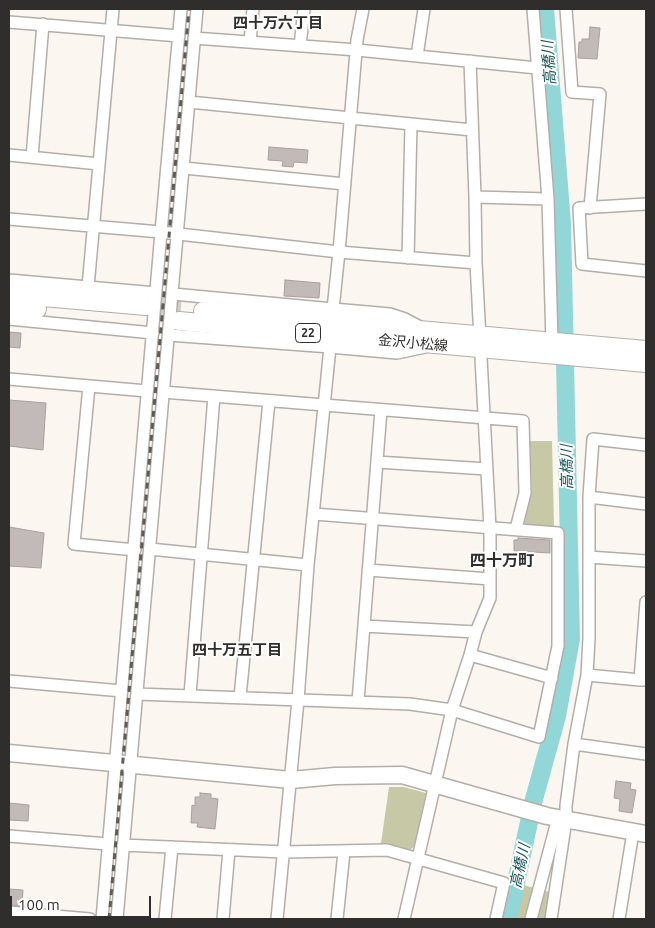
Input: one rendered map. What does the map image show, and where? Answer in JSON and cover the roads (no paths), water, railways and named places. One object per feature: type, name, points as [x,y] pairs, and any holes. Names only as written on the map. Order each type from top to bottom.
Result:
[{"type":"main road","points":[[9,294],[150,312]]},
{"type":"main road","points":[[9,307],[150,312]]},
{"type":"main road","name":"金沢小松線","points":[[175,314],[480,342],[561,348],[646,350]]},
{"type":"main road","name":"金沢小松線","points":[[561,348],[646,363]]},
{"type":"street","points":[[88,287],[113,9]]},
{"type":"street","points":[[117,919],[123,845],[122,691],[147,391],[150,312],[161,232],[181,9]]},
{"type":"street","points":[[102,919],[108,844],[137,694],[163,392],[175,314],[178,234],[197,9]]},
{"type":"street","points":[[250,42],[253,9]]},
{"type":"street","points":[[300,46],[304,9]]},
{"type":"street","points":[[333,309],[357,50],[363,9]]},
{"type":"street","points":[[417,56],[424,9]]},
{"type":"street","points":[[530,9],[538,68],[561,348]]},
{"type":"street","points":[[566,9],[572,92],[600,94],[590,208]]},
{"type":"street","points":[[9,22],[179,36]]},
{"type":"street","points":[[32,157],[43,24]]},
{"type":"street","points":[[194,38],[357,50],[538,68]]},
{"type":"street","points":[[404,919],[452,710],[476,632],[490,598],[490,528],[476,263],[470,61]]},
{"type":"street","points":[[189,102],[472,130]]},
{"type":"street","points":[[408,258],[410,124]]},
{"type":"street","points":[[9,155],[99,164]]},
{"type":"street","points":[[184,168],[345,184]]},
{"type":"street","points":[[475,198],[548,200]]},
{"type":"street","points":[[646,204],[580,208],[582,264],[646,271]]},
{"type":"street","points":[[9,219],[161,232],[339,252],[476,263]]},
{"type":"street","points":[[9,280],[88,287],[150,312]]},
{"type":"street","points":[[175,314],[333,309],[390,314],[404,319],[433,338]]},
{"type":"street","points":[[9,319],[150,312]]},
{"type":"street","points":[[175,314],[330,347],[397,353],[433,338]]},
{"type":"street","points":[[277,919],[291,780],[308,565],[330,347]]},
{"type":"street","points":[[9,379],[147,391]]},
{"type":"street","points":[[89,386],[74,544],[135,550]]},
{"type":"street","points":[[163,392],[523,421],[525,494],[516,530]]},
{"type":"street","points":[[190,695],[214,396]]},
{"type":"street","points":[[240,697],[269,401]]},
{"type":"street","points":[[358,701],[381,410]]},
{"type":"street","points":[[530,919],[557,820],[566,806],[574,744],[587,675],[589,638],[589,497],[594,439],[646,445]]},
{"type":"street","points":[[377,462],[487,469]]},
{"type":"street","points":[[589,497],[646,504]]},
{"type":"street","points":[[137,694],[410,704],[452,710],[539,737],[558,646],[558,533],[314,514]]},
{"type":"street","points":[[150,550],[308,565]]},
{"type":"street","points":[[589,557],[646,562]]},
{"type":"street","points":[[368,570],[490,579]]},
{"type":"street","points":[[587,675],[643,680],[646,602]]},
{"type":"street","points":[[364,626],[476,632]]},
{"type":"street","points":[[470,655],[552,678]]},
{"type":"street","points":[[9,681],[122,691]]},
{"type":"street","points":[[574,744],[646,754]]},
{"type":"street","points":[[9,753],[291,780],[335,776],[402,775],[557,820],[640,833],[619,919]]},
{"type":"street","points":[[551,919],[557,820]]},
{"type":"street","points":[[9,836],[108,844]]},
{"type":"street","points":[[123,845],[284,852],[387,850],[504,883],[496,919]]},
{"type":"street","points":[[165,919],[172,847]]},
{"type":"street","points":[[223,919],[228,850]]},
{"type":"street","points":[[338,919],[344,852]]},
{"type":"street","points":[[9,912],[90,919]]},
{"type":"waterway","name":"高橋川","points":[[508,919],[534,799],[557,716],[571,639],[562,224],[545,9]]},
{"type":"tunnel","points":[[146,306],[181,308]]},
{"type":"railway","points":[[109,919],[189,9]]},
{"type":"district","name":"四十万六丁目","points":[[278,23]]},
{"type":"district","name":"四十万町","points":[[502,561]]},
{"type":"district","name":"四十万五丁目","points":[[237,650]]}]
